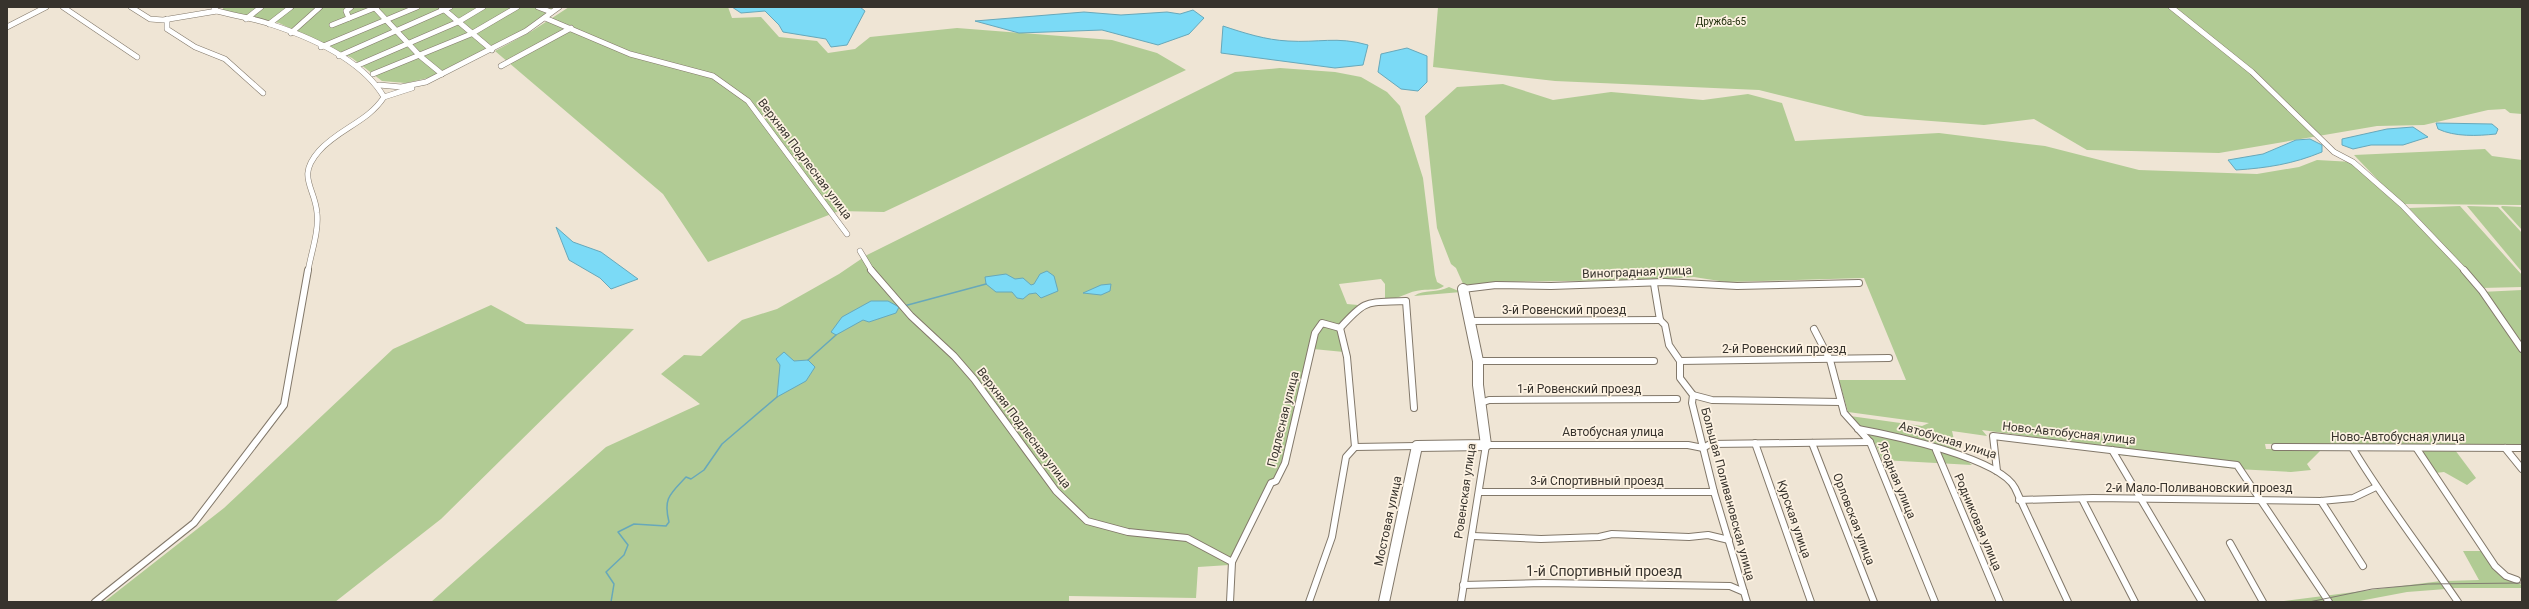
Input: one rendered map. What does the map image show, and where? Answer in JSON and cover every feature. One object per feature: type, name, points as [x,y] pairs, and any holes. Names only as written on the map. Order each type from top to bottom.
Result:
[{"type":"street","points":[[7,28],[46,7]]},
{"type":"street","points":[[63,7],[137,57]]},
{"type":"street","points":[[131,7],[150,19],[161,23],[167,29],[195,47],[225,59],[263,93]]},
{"type":"street","points":[[246,19],[262,7]]},
{"type":"street","points":[[269,24],[291,7]]},
{"type":"street","points":[[291,33],[320,7]]},
{"type":"street","points":[[348,18],[346,11],[351,7]]},
{"type":"street","points":[[332,24],[375,7],[420,56],[442,74]]},
{"type":"street","points":[[321,47],[417,7]]},
{"type":"street","points":[[441,7],[471,34],[492,50]]},
{"type":"street","points":[[339,56],[446,11],[450,7]]},
{"type":"street","points":[[356,66],[458,22],[483,7]]},
{"type":"street","points":[[373,74],[471,34],[517,7]]},
{"type":"street","points":[[538,7],[551,12]]},
{"type":"street","points":[[95,602],[194,523],[284,405],[316,227],[317,212],[306,175],[309,163],[336,136],[380,105],[384,97],[426,82],[492,50],[526,31],[559,7]]},
{"type":"street","points":[[2170,7],[2252,72],[2334,152],[2353,162],[2401,204],[2463,268],[2482,291],[2522,349]]},
{"type":"street","points":[[150,19],[167,19],[216,10],[269,24],[321,47],[356,66],[378,85],[384,97]]},
{"type":"street","name":"Верхняя Подлесная улица","points":[[545,18],[630,54],[713,76],[748,101],[847,234]]},
{"type":"street","points":[[167,19],[167,29]]},
{"type":"street","points":[[501,66],[571,28]]},
{"type":"street","points":[[378,85],[401,87],[426,82]]},
{"type":"street","name":"Верхняя Подлесная улица","points":[[860,251],[874,273],[911,316],[954,356],[974,379],[1056,491],[1087,521],[1128,532],[1187,538],[1232,562]]},
{"type":"street","name":"Виноградная улица","points":[[1463,289],[1495,285],[1549,286],[1630,281],[1654,284],[1702,281],[1727,288],[1859,283]]},
{"type":"street","name":"Большая Поливановская улица","points":[[1654,284],[1660,320],[1665,325],[1669,345],[1680,361],[1680,378],[1687,390],[1693,395],[1692,403],[1714,492],[1747,602]]},
{"type":"street","name":"Ровенская улица","points":[[1460,602],[1473,536],[1486,445],[1478,361],[1468,321],[1463,289]]},
{"type":"street","points":[[1309,602],[1332,537],[1346,457],[1355,447],[1347,357],[1340,328],[1360,306],[1366,303],[1406,301],[1414,408]]},
{"type":"street","name":"3-й Ровенский проезд","points":[[1468,321],[1660,320]]},
{"type":"street","name":"Подлесная улица","points":[[1230,602],[1232,562],[1271,483],[1276,481],[1285,463],[1315,333],[1322,323],[1340,328]]},
{"type":"street","name":"Ягодная улица","points":[[1814,329],[1830,360],[1838,385],[1840,402],[1844,413],[1870,442],[1935,602]]},
{"type":"street","name":"2-й Ровенский проезд","points":[[1680,361],[1889,358]]},
{"type":"street","points":[[1478,361],[1654,361]]},
{"type":"street","points":[[1693,395],[1712,400],[1840,402]]},
{"type":"street","name":"1-й Ровенский проезд","points":[[1481,403],[1489,400],[1678,399]]},
{"type":"street","name":"Автобусная улица","points":[[1858,429],[1879,433],[1936,450],[1997,471],[1992,440],[1993,436]]},
{"type":"street","name":"Ново-Автобусная улица","points":[[1993,436],[2237,465],[2259,499]]},
{"type":"street","name":"Автобусная улица","points":[[1355,447],[1486,445],[1688,445],[1703,448],[1710,444],[1870,442]]},
{"type":"street","name":"Орловская улица","points":[[1812,443],[1874,602]]},
{"type":"street","name":"Курская улица","points":[[1755,444],[1811,602]]},
{"type":"street","name":"Мостовая улица","points":[[1384,602],[1417,446]]},
{"type":"street","name":"Ново-Автобусная улица","points":[[2275,447],[2353,449],[2522,448]]},
{"type":"street","points":[[2505,448],[2522,468]]},
{"type":"street","points":[[2353,449],[2376,487],[2410,531],[2458,602]]},
{"type":"street","points":[[2417,449],[2495,566],[2506,576],[2517,580]]},
{"type":"street","name":"Родниковая улица","points":[[1936,450],[2000,602]]},
{"type":"street","points":[[2112,450],[2143,500],[2202,602]]},
{"type":"street","points":[[1997,471],[2009,479],[2017,490],[2019,500],[2068,602]]},
{"type":"street","name":"2-й Мало-Поливановский проезд","points":[[2019,500],[2259,499],[2321,501],[2353,498],[2376,487]]},
{"type":"street","name":"3-й Спортивный проезд","points":[[1480,492],[1714,492]]},
{"type":"street","points":[[2082,499],[2135,602]]},
{"type":"street","points":[[2259,499],[2329,602]]},
{"type":"street","points":[[2321,501],[2363,566]]},
{"type":"street","points":[[1473,536],[1541,540],[1599,537],[1612,534],[1675,537],[1708,535],[1729,540]]},
{"type":"street","points":[[2230,543],[2263,602]]},
{"type":"street","name":"1-й Спортивный проезд","points":[[1463,585],[1543,583],[1730,586],[1744,592]]},
{"type":"green space","points":[[224,7],[557,7],[525,31],[428,78],[406,83],[382,81],[352,58],[279,23],[222,10]]},
{"type":"green space","points":[[569,7],[728,7],[732,18],[761,17],[779,37],[817,41],[828,53],[855,49],[870,37],[957,28],[1112,40],[1157,53],[1186,70],[884,212],[839,211],[708,262],[663,194],[495,51],[532,31]]},
{"type":"green space","name":"Дружба-65","points":[[1438,7],[2522,7],[2522,114],[2510,113],[2505,109],[2488,110],[2424,125],[2377,126],[2219,153],[2087,150],[2034,119],[1984,125],[1865,116],[1759,90],[1555,81],[1433,67]]},
{"type":"green space","points":[[1280,68],[1335,72],[1361,77],[1387,92],[1400,106],[1423,178],[1435,275],[1437,282],[1444,286],[1437,289],[1413,292],[1385,301],[1385,284],[1381,279],[1339,284],[1347,304],[1358,305],[1339,326],[1318,322],[1283,467],[1229,565],[1198,567],[1196,598],[1069,596],[1069,602],[431,602],[606,447],[700,404],[661,374],[684,355],[701,356],[742,320],[777,309],[839,274],[867,255],[1235,72]]},
{"type":"green space","points":[[1503,84],[1553,100],[1611,92],[1703,100],[1748,94],[1782,103],[1795,141],[1939,133],[2045,146],[2139,170],[2257,174],[2299,167],[2317,160],[2353,162],[2453,257],[2481,292],[2522,290],[2522,444],[2265,444],[2266,449],[2326,450],[2320,451],[2307,464],[2311,470],[2291,472],[2237,469],[2120,455],[2115,454],[2108,447],[1982,430],[1987,436],[1952,431],[1957,453],[1972,465],[1882,460],[1876,445],[1850,416],[1922,426],[1929,423],[1848,412],[1839,380],[1906,380],[1864,278],[1726,282],[1694,277],[1651,280],[1494,282],[1464,286],[1456,268],[1451,264],[1437,228],[1425,116],[1457,87]]},
{"type":"green space","points":[[2485,149],[2492,156],[2522,160],[2522,205],[2401,204],[2354,155]]},
{"type":"green space","points":[[2460,206],[2522,275],[2522,287],[2481,288],[2455,257],[2409,208]]},
{"type":"green space","points":[[2467,206],[2498,207],[2522,233],[2522,272]]},
{"type":"green space","points":[[2501,207],[2522,207],[2522,230]]},
{"type":"green space","points":[[1449,287],[1461,292],[1414,296],[1422,292],[1440,290]]},
{"type":"green space","points":[[491,305],[526,324],[634,329],[441,519],[335,602],[104,602],[224,508],[393,349]]},
{"type":"green space","points":[[1321,326],[1337,328],[1344,352],[1313,349]]},
{"type":"green space","points":[[2455,450],[2476,478],[2467,485],[2444,472],[2435,473],[2422,451]]},
{"type":"green space","points":[[2463,551],[2484,551],[2512,581],[2522,585],[2522,588],[2450,588],[2446,581],[2479,580]]},
{"type":"green space","points":[[2441,581],[2446,589],[2407,592],[2354,602],[2276,602]]},
{"type":"water","points":[[732,7],[860,7],[865,11],[847,45],[831,47],[826,39],[783,32],[779,25],[765,11],[741,13]]},
{"type":"water","points":[[1193,10],[1204,18],[1189,34],[1158,45],[1102,30],[1019,33],[975,21],[1084,12],[1121,15],[1167,12],[1180,14]]},
{"type":"water","points":[[1223,26],[1255,36],[1272,39],[1299,41],[1337,40],[1357,42],[1368,45],[1363,65],[1335,68],[1221,53]]},
{"type":"water","points":[[1407,48],[1427,56],[1427,82],[1418,91],[1401,89],[1378,72],[1381,54]]},
{"type":"water","points":[[2436,123],[2492,124],[2498,129],[2496,134],[2459,135],[2438,129]]},
{"type":"water","points":[[2413,127],[2428,137],[2403,145],[2371,145],[2353,149],[2342,145],[2342,139],[2387,129]]},
{"type":"water","points":[[2310,139],[2322,145],[2322,152],[2269,167],[2236,170],[2228,160],[2263,154],[2296,140]]},
{"type":"water","points":[[556,227],[573,242],[601,252],[638,279],[611,289],[600,278],[569,260]]},
{"type":"water","points":[[1047,271],[1054,276],[1058,291],[1041,298],[1036,293],[1029,294],[1023,299],[1017,298],[1012,292],[996,292],[986,284],[985,277],[1006,274],[1015,279],[1023,278],[1031,285],[1034,284],[1040,274]]},
{"type":"water","points":[[1111,284],[1110,291],[1101,295],[1083,293],[1101,285]]},
{"type":"water","points":[[871,301],[888,301],[899,307],[896,313],[869,322],[863,320],[836,335],[831,332],[842,317]]},
{"type":"water","points":[[784,352],[794,361],[808,360],[815,367],[806,381],[777,397],[780,365],[776,359]]},
{"type":"waterway","points":[[904,306],[986,284]]},
{"type":"waterway","points":[[808,360],[836,335]]},
{"type":"waterway","points":[[611,602],[614,584],[606,572],[624,555],[628,545],[618,532],[634,524],[666,526],[669,522],[667,507],[669,497],[672,492],[686,477],[691,479],[704,470],[722,444],[777,397]]},
{"type":"tram line","points":[[2309,602],[2372,589],[2428,584],[2522,583]]}]
